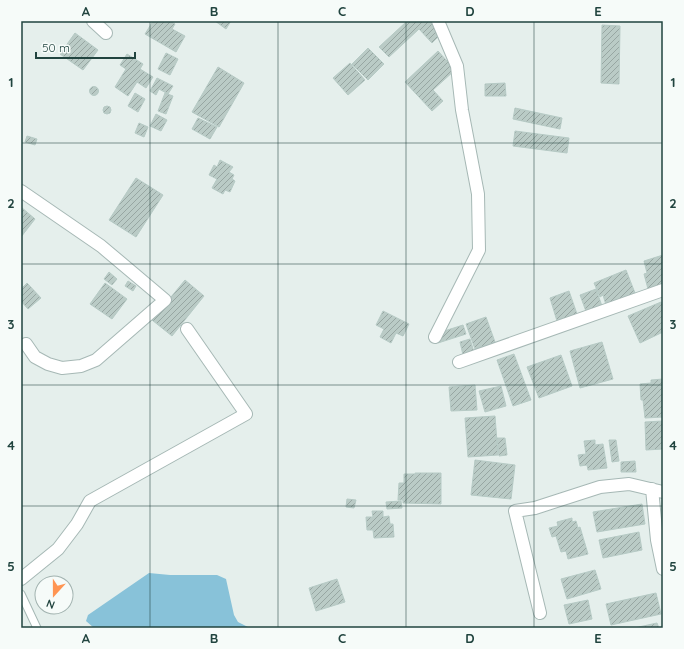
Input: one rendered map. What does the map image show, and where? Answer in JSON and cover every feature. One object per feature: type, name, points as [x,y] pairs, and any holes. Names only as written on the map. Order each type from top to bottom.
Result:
[{"type":"street","points":[[93,21],[106,33]]},
{"type":"street","points":[[435,337],[479,250],[478,194],[462,110],[457,66],[438,21]]},
{"type":"street","points":[[21,191],[101,246],[165,300],[96,360],[81,366],[62,368],[48,364],[35,357],[26,344]]},
{"type":"street","points":[[459,362],[663,290]]},
{"type":"street","points":[[21,579],[58,549],[77,524],[90,501],[246,414],[187,329]]},
{"type":"street","points":[[540,613],[515,511],[535,508],[600,487],[629,484],[658,490],[657,540],[663,569]]},
{"type":"lane","points":[[21,594],[37,628]]},
{"type":"water","points":[[149,573],[170,575],[217,575],[226,579],[234,615],[238,622],[250,628],[94,628],[86,621],[88,615]]},
{"type":"building","points":[[153,21],[170,21],[175,24],[172,29],[185,36],[176,52],[145,34]]},
{"type":"building","points":[[215,21],[231,21],[226,29]]},
{"type":"building","points":[[409,21],[429,21],[441,34],[432,43],[419,29],[389,57],[379,47],[406,22],[407,23]]},
{"type":"building","points":[[602,25],[620,26],[619,84],[601,83]]},
{"type":"building","points":[[75,33],[98,50],[83,70],[60,54]]},
{"type":"building","points":[[368,48],[384,64],[368,80],[352,64]]},
{"type":"building","points":[[438,51],[455,70],[433,90],[443,101],[432,111],[405,82]]},
{"type":"building","points":[[166,53],[178,59],[170,75],[158,69]]},
{"type":"building","points":[[127,54],[143,64],[140,69],[153,77],[146,88],[137,82],[128,96],[115,87],[126,69],[120,65]]},
{"type":"building","points":[[350,63],[365,80],[348,95],[333,78]]},
{"type":"building","points":[[218,67],[244,83],[219,127],[192,112]]},
{"type":"building","points":[[157,78],[173,86],[168,94],[159,89],[156,95],[150,91]]},
{"type":"building","points":[[505,83],[506,96],[485,96],[485,84]]},
{"type":"building","points":[[94,86],[99,91],[94,96],[89,91]]},
{"type":"building","points":[[135,93],[145,99],[138,112],[128,106]]},
{"type":"building","points":[[165,93],[173,96],[166,114],[158,111]]},
{"type":"building","points":[[105,106],[109,106],[111,110],[109,114],[105,114],[103,112],[103,108]]},
{"type":"building","points":[[515,108],[562,118],[560,129],[513,119]]},
{"type":"building","points":[[156,114],[167,120],[161,131],[150,126]]},
{"type":"building","points":[[198,118],[217,127],[210,139],[192,129]]},
{"type":"building","points":[[139,123],[148,127],[144,137],[135,133]]},
{"type":"building","points":[[515,131],[569,138],[567,153],[513,146]]},
{"type":"building","points":[[27,136],[37,139],[35,145],[25,142]]},
{"type":"building","points":[[220,160],[233,167],[229,172],[234,175],[232,179],[235,181],[230,192],[225,190],[223,194],[212,188],[217,179],[209,175],[214,165],[217,167]]},
{"type":"building","points":[[136,178],[163,195],[136,237],[109,220]]},
{"type":"building","points":[[21,207],[35,219],[21,237]]},
{"type":"building","points":[[663,255],[663,285],[648,289],[644,274],[647,273],[644,261]]},
{"type":"building","points":[[626,270],[635,293],[606,305],[603,295],[600,297],[594,283]]},
{"type":"building","points":[[109,272],[117,279],[112,285],[104,279]]},
{"type":"building","points":[[185,280],[204,296],[172,336],[152,320]]},
{"type":"building","points":[[128,281],[136,286],[133,291],[125,286]]},
{"type":"building","points":[[27,283],[41,298],[28,309],[21,301],[21,289]]},
{"type":"building","points":[[105,283],[127,299],[112,319],[90,304]]},
{"type":"building","points":[[596,289],[603,309],[587,314],[580,295]]},
{"type":"building","points":[[569,291],[577,314],[557,321],[550,298]]},
{"type":"building","points":[[661,302],[663,305],[663,332],[640,343],[628,316]]},
{"type":"building","points":[[383,311],[409,324],[403,336],[396,333],[391,343],[380,337],[384,329],[376,325]]},
{"type":"building","points":[[486,317],[495,342],[475,349],[466,324]]},
{"type":"building","points":[[463,325],[466,334],[438,343],[435,334]]},
{"type":"building","points":[[470,339],[474,352],[463,355],[460,342]]},
{"type":"building","points":[[602,342],[613,379],[580,388],[570,351]]},
{"type":"building","points":[[514,354],[531,400],[513,406],[497,360]]},
{"type":"building","points":[[561,355],[572,386],[539,398],[527,367]]},
{"type":"building","points":[[663,379],[663,417],[645,418],[643,400],[641,400],[640,384],[651,383],[651,380]]},
{"type":"building","points":[[475,385],[477,410],[451,411],[449,387]]},
{"type":"building","points":[[501,386],[506,406],[485,412],[479,391]]},
{"type":"building","points":[[495,416],[498,455],[468,457],[465,418]]},
{"type":"building","points":[[663,421],[663,449],[646,450],[645,422]]},
{"type":"building","points":[[497,438],[505,438],[507,455],[499,456]]},
{"type":"building","points":[[595,440],[595,445],[603,444],[607,468],[588,470],[587,465],[580,466],[578,455],[586,454],[584,441]]},
{"type":"building","points":[[609,440],[616,440],[619,461],[612,462]]},
{"type":"building","points":[[475,460],[515,465],[511,499],[471,495]]},
{"type":"building","points":[[635,461],[636,472],[621,472],[621,462]]},
{"type":"building","points":[[441,473],[441,504],[403,503],[403,500],[398,500],[399,483],[404,483],[404,474]]},
{"type":"building","points":[[347,499],[356,500],[354,508],[346,507]]},
{"type":"building","points":[[401,501],[402,508],[387,509],[386,502]]},
{"type":"building","points":[[642,504],[645,524],[597,532],[593,512]]},
{"type":"building","points":[[372,511],[383,511],[383,517],[389,516],[390,524],[393,524],[394,537],[374,538],[373,530],[367,530],[366,517],[373,517]]},
{"type":"building","points":[[572,518],[572,522],[576,521],[578,528],[580,527],[588,554],[568,559],[566,551],[561,552],[556,536],[552,537],[549,528],[558,526],[557,522]]},
{"type":"building","points":[[639,532],[642,550],[603,558],[599,540]]},
{"type":"building","points":[[595,570],[601,589],[567,599],[561,579]]},
{"type":"building","points":[[337,579],[345,602],[316,611],[309,588]]},
{"type":"building","points":[[656,593],[661,614],[611,625],[606,604]]},
{"type":"building","points":[[588,600],[592,619],[569,624],[564,605]]},
{"type":"building","points":[[657,623],[659,628],[634,628]]}]
